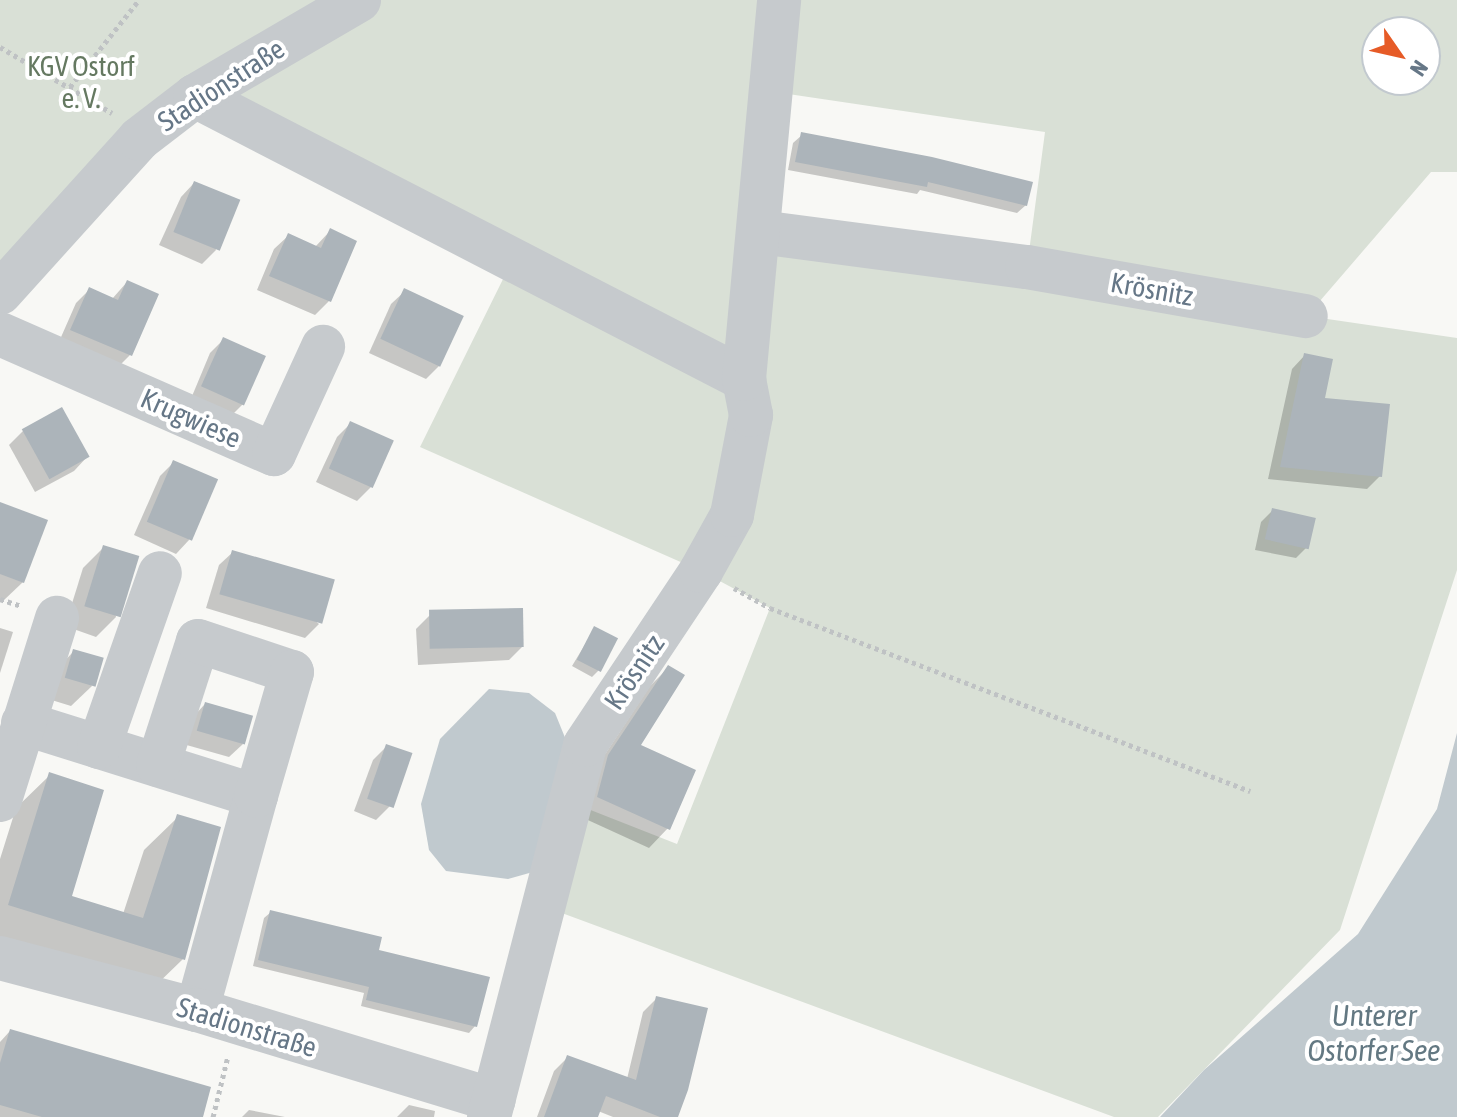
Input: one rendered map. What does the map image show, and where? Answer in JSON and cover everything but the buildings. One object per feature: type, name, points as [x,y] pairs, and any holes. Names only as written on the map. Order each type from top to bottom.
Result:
[{"type":"street","name":"Stadionstraße","points":[[0,293],[139,139],[195,96],[359,0]]},
{"type":"street","name":"Krösnitz","points":[[492,1109],[585,745],[701,571],[732,515],[751,415],[744,379],[760,232],[768,91],[779,0]]},
{"type":"street","points":[[195,96],[744,379]]},
{"type":"street","name":"Krösnitz","points":[[760,232],[1027,267],[1306,316]]},
{"type":"street","name":"Krugwiese","points":[[0,334],[274,454],[323,347]]},
{"type":"street","points":[[99,747],[160,573]]},
{"type":"street","points":[[0,800],[57,618]]},
{"type":"street","points":[[158,765],[198,641],[292,672],[256,796],[217,1017]]},
{"type":"street","points":[[23,723],[256,796]]},
{"type":"street","name":"Stadionstraße","points":[[0,958],[217,1017],[492,1109]]},
{"type":"path","points":[[70,87],[139,0]]},
{"type":"path","points":[[0,47],[104,105],[139,139]]},
{"type":"path","points":[[701,571],[770,608],[1250,791]]},
{"type":"path","points":[[213,1117],[217,1017]]},
{"type":"green space","name":"KGV Ostorf e. V.","points":[[0,0],[1457,0],[1457,172],[1431,172],[1307,316],[1457,338],[1457,570],[1340,930],[1158,1117],[1114,1117],[551,909],[588,809],[677,844],[770,608],[701,571],[420,447],[507,271],[195,96],[0,293]],"holes":[[[768,91],[1045,132],[1027,267],[760,231]]]},
{"type":"water","points":[[489,689],[529,693],[555,713],[566,740],[540,870],[508,879],[446,871],[429,850],[421,804],[440,739]]},
{"type":"water","name":"Unterer Ostorfer See","points":[[1457,733],[1457,1117],[1160,1117],[1204,1070],[1358,934],[1437,809]]}]
